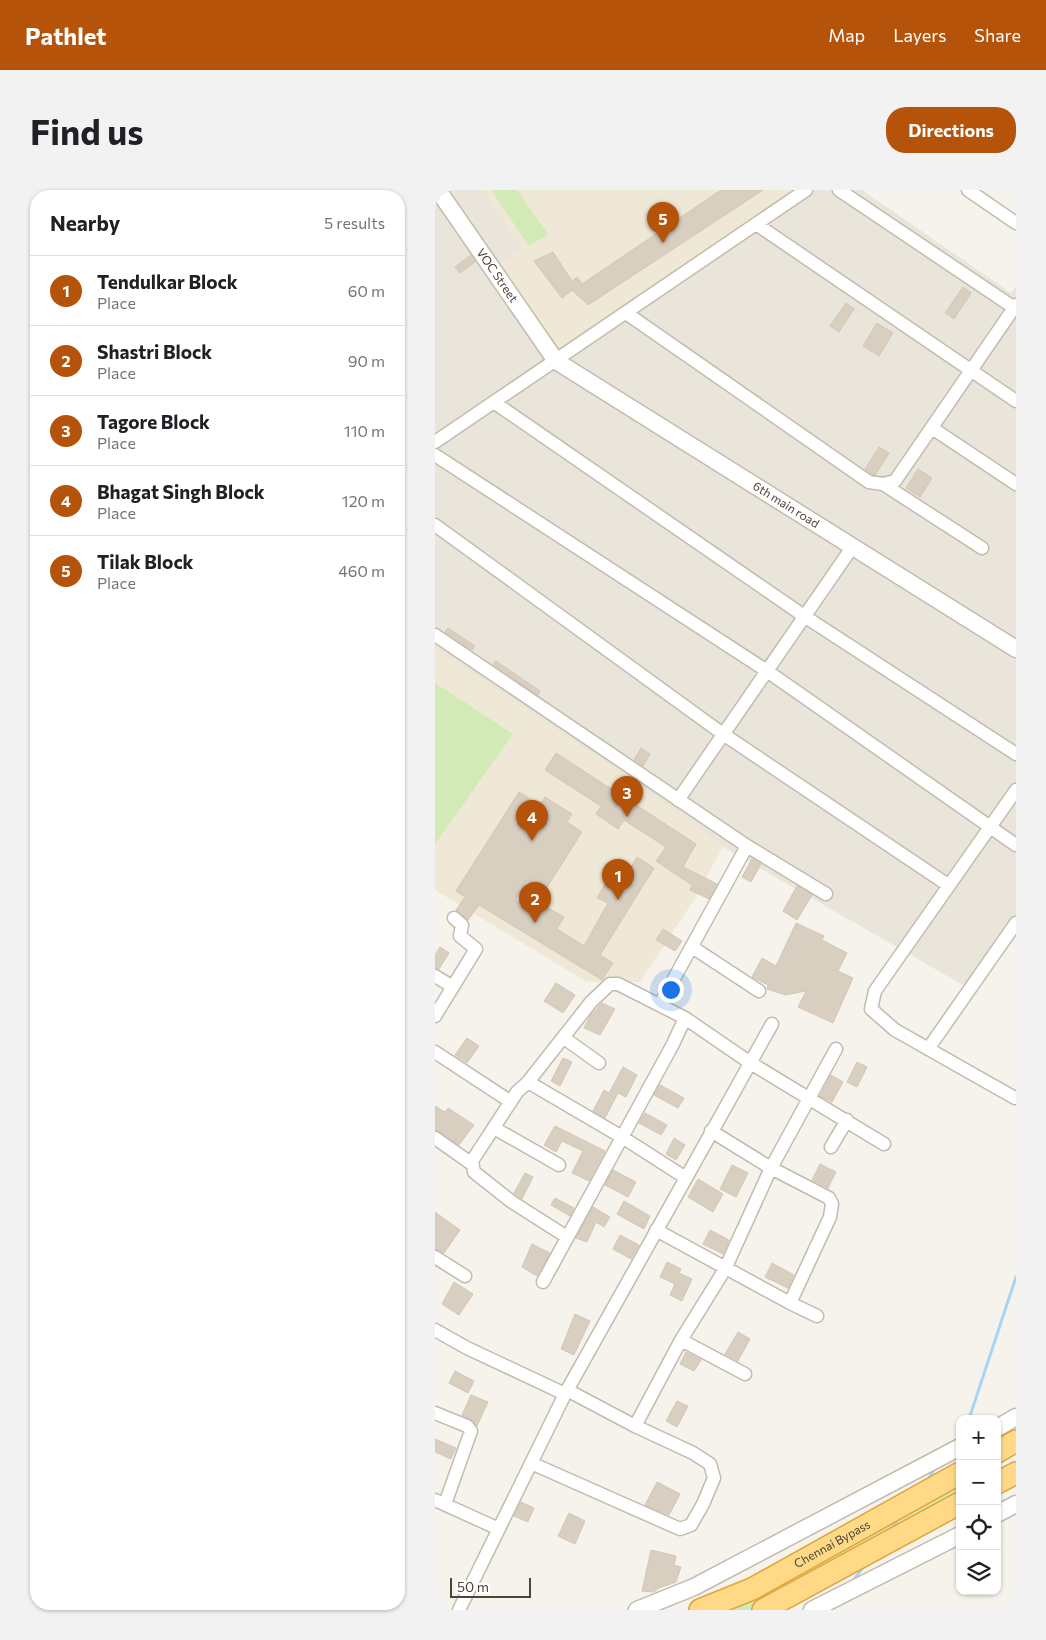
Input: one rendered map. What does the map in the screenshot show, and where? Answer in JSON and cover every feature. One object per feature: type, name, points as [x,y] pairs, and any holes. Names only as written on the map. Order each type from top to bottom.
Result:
[{"type":"highway","points":[[1001,1450],[1016,1441]]},
{"type":"highway","points":[[1001,1481],[1016,1473]]},
{"type":"highway","name":"Chennai Bypass","points":[[700,1610],[752,1589],[956,1475]]},
{"type":"highway","name":"Chennai Bypass","points":[[764,1609],[958,1505]]},
{"type":"street","name":"VOC Street","points":[[438,190],[556,360]]},
{"type":"street","points":[[437,437],[495,403],[806,190]]},
{"type":"street","points":[[626,313],[869,482],[883,484],[895,481],[1015,308],[839,190]]},
{"type":"street","points":[[968,190],[1016,223]]},
{"type":"street","points":[[757,224],[1016,401]]},
{"type":"street","name":"6th main road","points":[[556,360],[1016,649]]},
{"type":"street","points":[[495,403],[804,616],[1016,754]]},
{"type":"street","points":[[932,428],[1016,484]]},
{"type":"street","points":[[435,456],[767,671],[989,828],[1016,845]]},
{"type":"street","points":[[883,484],[982,548]]},
{"type":"street","points":[[435,525],[606,651],[723,734],[948,885]]},
{"type":"street","points":[[678,800],[853,546]]},
{"type":"street","points":[[435,635],[747,846],[826,894]]},
{"type":"street","points":[[1015,1098],[895,1030],[871,1009],[875,991],[1016,790]]},
{"type":"street","points":[[660,1004],[747,846]]},
{"type":"street","points":[[435,1016],[476,949],[460,936],[462,925],[454,918]]},
{"type":"street","points":[[928,1049],[1016,923]]},
{"type":"street","points":[[692,948],[759,991]]},
{"type":"street","points":[[435,976],[453,987]]},
{"type":"street","points":[[472,1164],[511,1102],[591,1002],[610,984],[618,984],[685,1018],[749,1062],[884,1144]]},
{"type":"street","points":[[543,1282],[673,1044],[685,1018]]},
{"type":"street","points":[[459,1610],[566,1392],[749,1062],[772,1024]]},
{"type":"street","points":[[564,1038],[599,1063]]},
{"type":"street","points":[[635,1426],[681,1340],[725,1268],[771,1168],[811,1098],[836,1049]]},
{"type":"street","points":[[435,1052],[511,1102]]},
{"type":"street","points":[[528,1082],[622,1137],[686,1178]]},
{"type":"street","points":[[831,1147],[847,1120]]},
{"type":"street","points":[[493,1128],[559,1165]]},
{"type":"street","points":[[711,1131],[771,1168],[829,1198],[832,1204],[830,1218],[790,1303]]},
{"type":"street","points":[[435,1138],[472,1164],[474,1172],[513,1202],[567,1237]]},
{"type":"street","points":[[656,1230],[817,1316]]},
{"type":"street","points":[[435,1257],[465,1276]]},
{"type":"street","points":[[436,1332],[693,1453],[710,1464],[714,1478],[703,1504],[691,1525],[679,1529],[531,1463]]},
{"type":"street","points":[[681,1340],[745,1374]]},
{"type":"street","points":[[435,1413],[467,1426],[471,1431],[440,1502],[499,1529]]},
{"type":"street","points":[[1001,1426],[1016,1417]]},
{"type":"street","points":[[637,1610],[694,1587],[950,1452]]},
{"type":"street","points":[[1001,1512],[1016,1504]]},
{"type":"street","points":[[813,1610],[956,1536]]},
{"type":"shaded area","points":[[435,190],[484,190],[523,249],[491,269],[790,190],[862,190],[1011,293],[1016,286],[1016,936],[975,992],[723,847],[435,650]]},
{"type":"shaded area","points":[[484,190],[791,190],[677,271],[549,356],[490,269],[523,249]]},
{"type":"shaded area","points":[[435,648],[688,819],[723,847],[692,903],[640,982],[587,982],[435,890]]},
{"type":"green space","points":[[491,190],[517,190],[548,234],[529,246]]},
{"type":"green space","points":[[435,683],[513,734],[435,844]]},
{"type":"green space","points":[[956,1481],[956,1499],[761,1607],[751,1610],[715,1610]]},
{"type":"building","points":[[721,190],[763,190],[588,305],[572,290],[562,298],[534,261],[553,252],[572,281],[577,277],[582,284]]},
{"type":"building","points":[[471,255],[475,262],[460,273],[455,267]]},
{"type":"building","points":[[963,287],[971,293],[954,319],[945,313]]},
{"type":"building","points":[[846,303],[854,309],[839,332],[830,326]]},
{"type":"building","points":[[877,323],[893,333],[879,356],[863,346]]},
{"type":"building","points":[[879,447],[889,453],[875,475],[865,469]]},
{"type":"building","points":[[918,469],[932,478],[920,497],[906,488]]},
{"type":"building","points":[[448,628],[475,646],[472,650],[445,632]]},
{"type":"building","points":[[496,661],[540,691],[538,695],[493,664]]},
{"type":"building","points":[[641,748],[650,754],[643,766],[634,760]]},
{"type":"building","points":[[556,753],[696,844],[683,867],[717,884],[709,899],[690,890],[692,885],[656,861],[666,847],[624,820],[618,829],[596,814],[601,806],[545,770]]},
{"type":"building","points":[[519,792],[540,805],[545,797],[572,814],[567,822],[582,832],[544,892],[527,881],[515,900],[536,913],[541,904],[564,917],[557,929],[584,946],[608,903],[597,898],[611,874],[622,881],[637,857],[654,868],[600,955],[613,963],[602,980],[479,905],[468,920],[456,910],[465,897],[456,891]]},
{"type":"building","points":[[752,859],[761,864],[751,882],[742,877]]},
{"type":"building","points":[[797,886],[812,895],[797,920],[783,911]]},
{"type":"building","points":[[796,923],[824,936],[822,940],[847,953],[838,971],[853,978],[833,1023],[798,1007],[806,991],[785,995],[767,989],[768,985],[752,977],[762,958],[776,966]]},
{"type":"building","points":[[663,929],[682,941],[675,951],[656,940]]},
{"type":"building","points":[[440,947],[449,953],[439,969],[435,968],[435,955]]},
{"type":"building","points":[[556,983],[575,995],[563,1013],[544,1001]]},
{"type":"building","points":[[602,1003],[615,1009],[600,1035],[584,1028],[590,1016]]},
{"type":"building","points":[[467,1038],[479,1046],[467,1063],[455,1055]]},
{"type":"building","points":[[563,1058],[572,1062],[560,1086],[551,1081]]},
{"type":"building","points":[[857,1062],[867,1067],[857,1087],[847,1082]]},
{"type":"building","points":[[623,1067],[637,1075],[626,1097],[618,1093],[605,1118],[593,1111],[604,1090],[609,1093]]},
{"type":"building","points":[[831,1075],[843,1082],[832,1102],[820,1096]]},
{"type":"building","points":[[660,1085],[684,1098],[678,1108],[654,1095]]},
{"type":"building","points":[[435,1106],[445,1112],[448,1108],[474,1125],[459,1145],[435,1130]]},
{"type":"building","points":[[645,1113],[667,1125],[661,1135],[639,1123]]},
{"type":"building","points":[[555,1126],[605,1151],[589,1181],[572,1173],[583,1151],[562,1141],[556,1152],[544,1145]]},
{"type":"building","points":[[674,1138],[685,1145],[676,1160],[666,1154]]},
{"type":"building","points":[[820,1164],[836,1172],[828,1188],[812,1180]]},
{"type":"building","points":[[732,1165],[748,1173],[736,1197],[720,1189]]},
{"type":"building","points":[[613,1170],[636,1182],[628,1197],[605,1185]]},
{"type":"building","points":[[525,1173],[533,1177],[522,1199],[514,1193]]},
{"type":"building","points":[[698,1179],[723,1194],[713,1212],[688,1197]]},
{"type":"building","points":[[555,1198],[574,1208],[570,1216],[551,1205]]},
{"type":"building","points":[[624,1201],[650,1216],[644,1229],[617,1214]]},
{"type":"building","points":[[593,1207],[610,1217],[604,1227],[596,1222],[587,1242],[576,1238]]},
{"type":"building","points":[[435,1212],[460,1230],[444,1253],[435,1249]]},
{"type":"building","points":[[710,1230],[729,1240],[723,1254],[703,1244]]},
{"type":"building","points":[[620,1235],[639,1245],[631,1259],[613,1249]]},
{"type":"building","points":[[532,1244],[550,1253],[537,1276],[522,1267]]},
{"type":"building","points":[[667,1262],[681,1269],[679,1273],[692,1279],[682,1301],[670,1295],[675,1284],[660,1277]]},
{"type":"building","points":[[772,1263],[794,1275],[788,1288],[765,1277]]},
{"type":"building","points":[[454,1282],[473,1294],[459,1315],[442,1304]]},
{"type":"building","points":[[575,1314],[590,1321],[574,1355],[561,1349]]},
{"type":"building","points":[[738,1332],[750,1339],[738,1361],[725,1354]]},
{"type":"building","points":[[686,1352],[701,1360],[694,1371],[680,1364]]},
{"type":"building","points":[[455,1371],[474,1381],[468,1393],[449,1383]]},
{"type":"building","points":[[471,1395],[488,1402],[477,1426],[470,1419],[462,1415]]},
{"type":"building","points":[[677,1401],[688,1406],[677,1427],[666,1421]]},
{"type":"building","points":[[435,1439],[456,1448],[451,1459],[435,1452]]},
{"type":"building","points":[[657,1482],[680,1494],[669,1515],[645,1505]]},
{"type":"building","points":[[521,1502],[534,1508],[528,1522],[514,1516]]},
{"type":"building","points":[[569,1513],[585,1521],[575,1544],[558,1536]]},
{"type":"building","points":[[651,1550],[676,1556],[674,1565],[681,1567],[676,1582],[659,1588],[654,1592],[642,1591]]},
{"type":"waterway","points":[[970,1415],[1016,1277]]},
{"type":"waterway","points":[[927,1481],[936,1467]]},
{"type":"waterway","points":[[890,1531],[899,1518]]},
{"type":"waterway","points":[[853,1581],[864,1566]]},
{"type":"place","name":"Tilak Block","points":[[663,243]]},
{"type":"place","name":"Tagore Block","points":[[627,817]]},
{"type":"place","name":"Bhagat Singh Block","points":[[532,841]]},
{"type":"place","name":"Tendulkar Block","points":[[618,900]]},
{"type":"place","name":"Shastri Block","points":[[535,923]]}]
